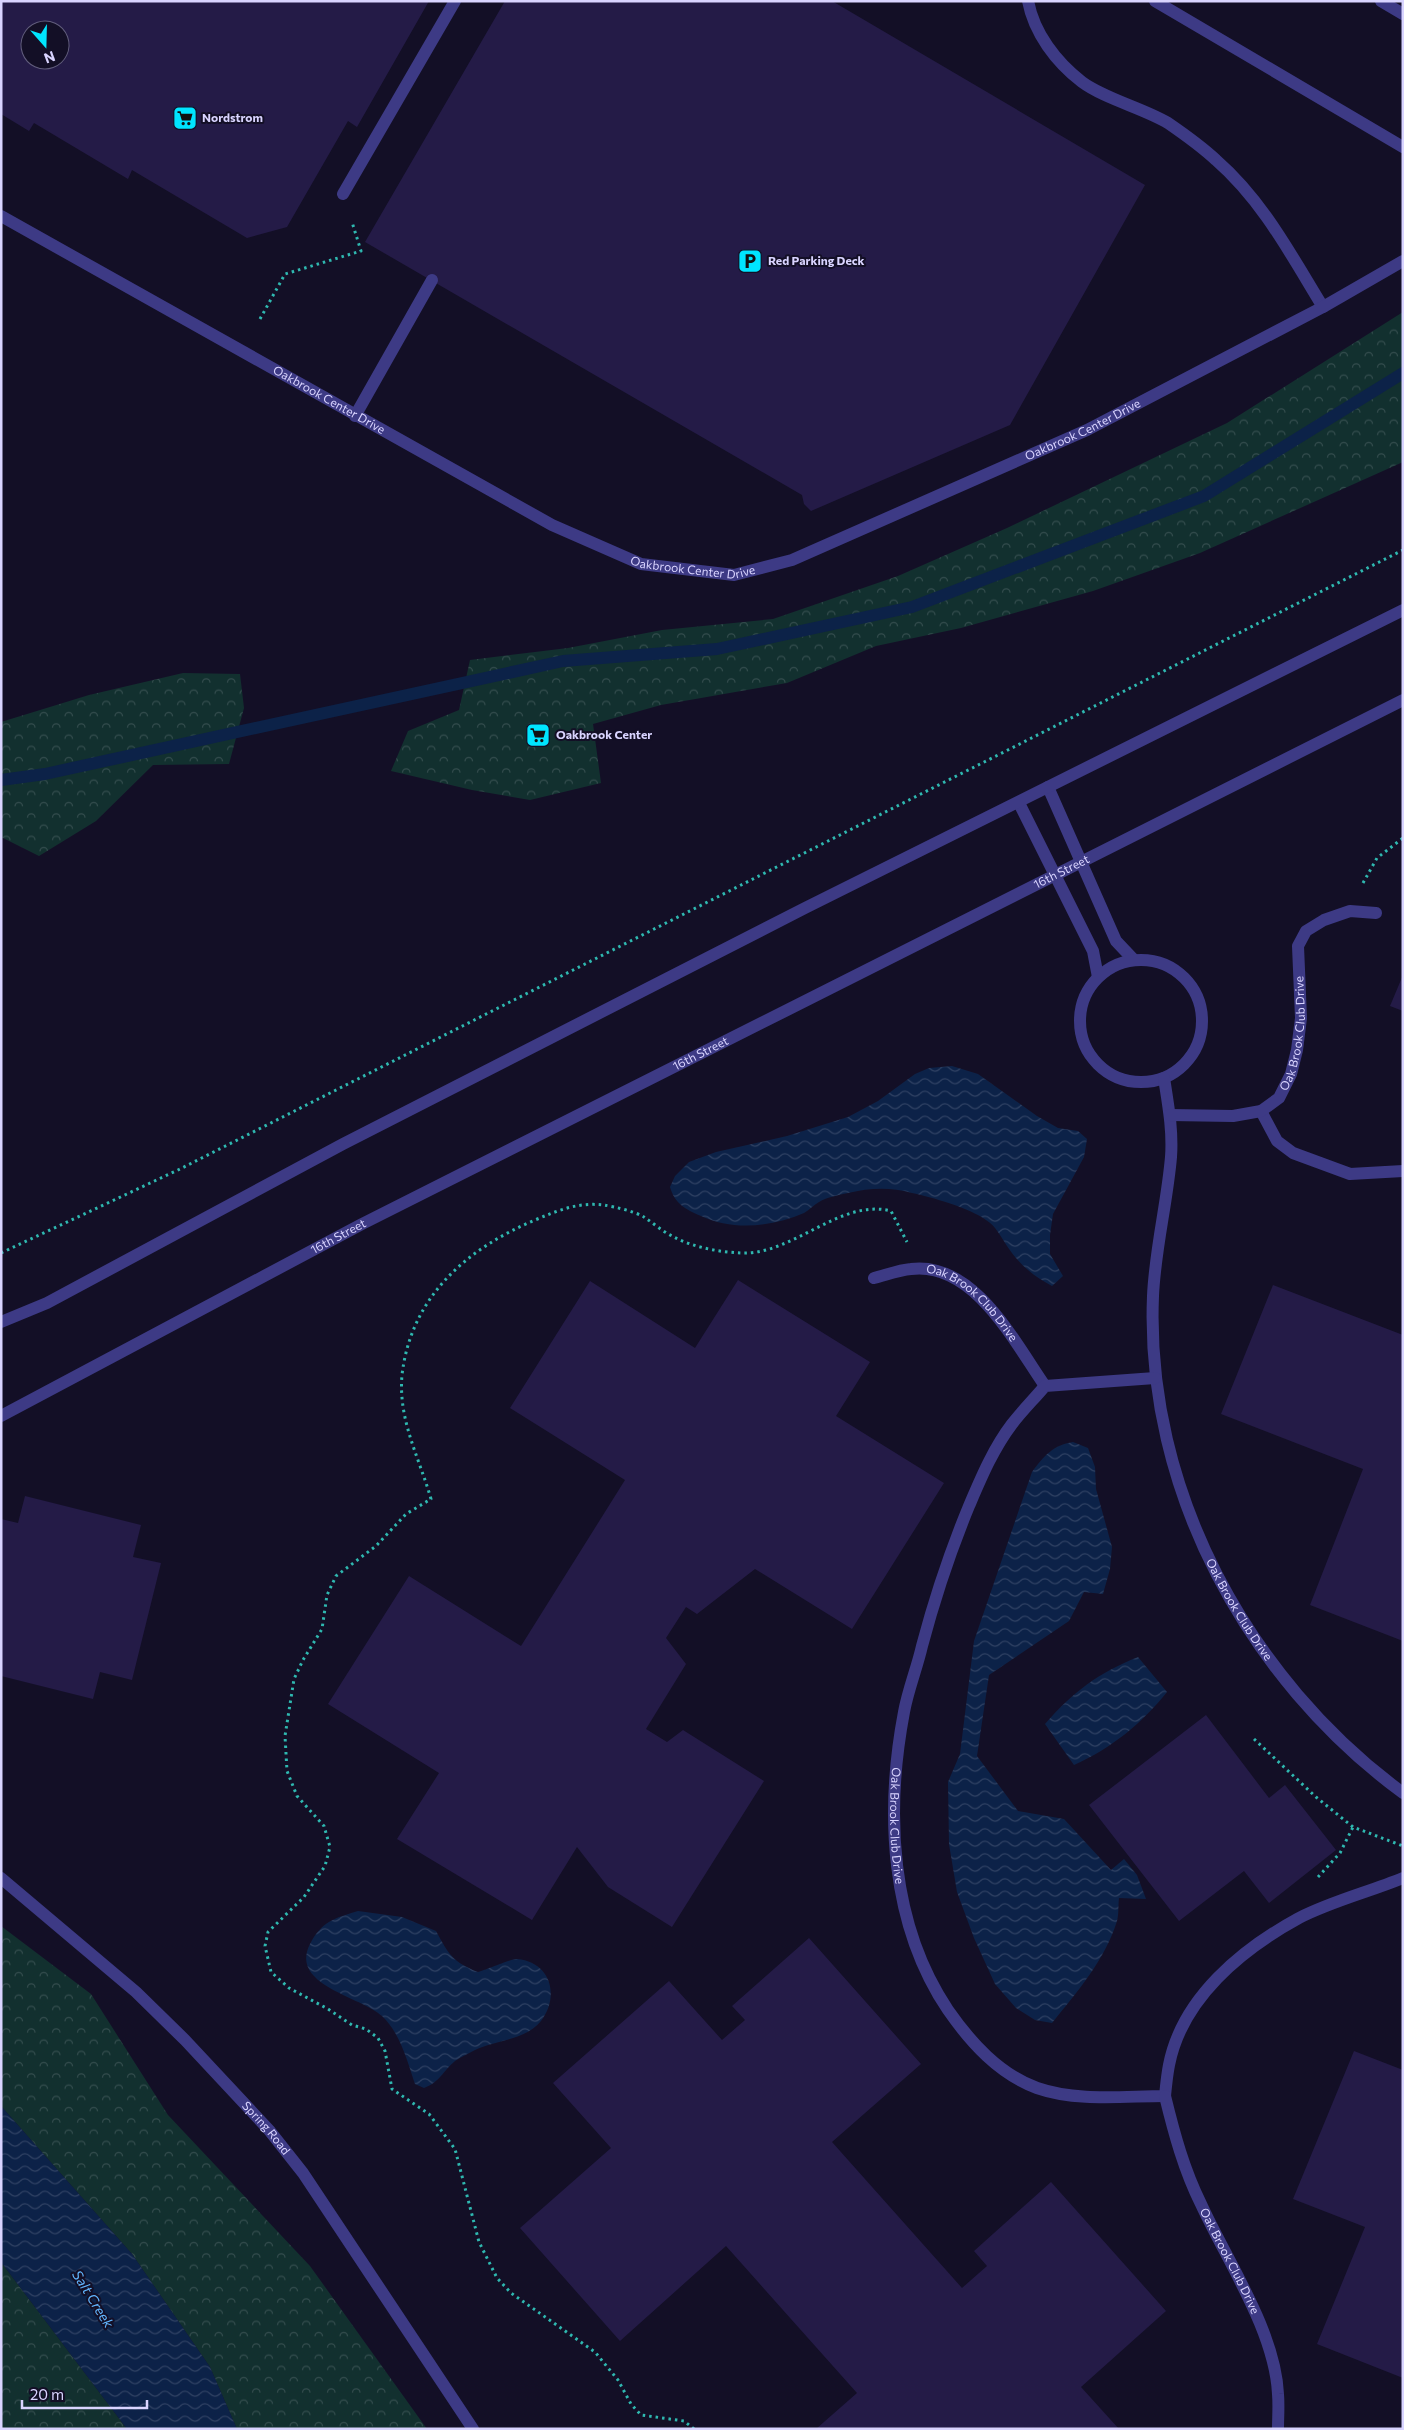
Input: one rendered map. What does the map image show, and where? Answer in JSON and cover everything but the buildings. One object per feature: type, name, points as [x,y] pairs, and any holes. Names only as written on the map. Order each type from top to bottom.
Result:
[{"type":"street","points":[[343,194],[455,1]]},
{"type":"street","points":[[1028,1],[1031,16],[1051,51],[1083,82],[1167,123],[1216,159],[1239,182],[1264,211],[1323,307]]},
{"type":"street","points":[[1155,1],[1403,147]]},
{"type":"street","points":[[1381,1],[1403,14]]},
{"type":"street","name":"Oakbrook Center Drive","points":[[1,216],[552,525],[641,564],[734,575],[792,560],[1087,430],[1323,307],[1403,261]]},
{"type":"street","points":[[356,416],[432,280]]},
{"type":"street","points":[[1,1322],[47,1302],[343,1144],[787,917],[1403,610]]},
{"type":"street","name":"16th Street","points":[[1,1416],[362,1224],[1403,700]]},
{"type":"street","points":[[1048,787],[1116,941],[1134,960]]},
{"type":"street","points":[[1019,803],[1093,951],[1098,977]]},
{"type":"street","name":"Oak Brook Club Drive","points":[[1170,1115],[1233,1116],[1261,1111],[1279,1098],[1291,1074],[1297,1050],[1301,1018],[1298,946],[1306,931],[1324,920],[1350,911],[1376,913]]},
{"type":"street","points":[[1134,960],[1153,961],[1172,968],[1186,980],[1197,997],[1202,1016],[1200,1035],[1193,1053],[1180,1068],[1164,1078],[1143,1082],[1122,1080],[1103,1070],[1089,1054],[1081,1035],[1079,1014],[1085,994],[1098,977],[1115,966],[1134,960]]},
{"type":"street","name":"Oak Brook Club Drive","points":[[1164,1078],[1170,1115],[1171,1155],[1168,1189],[1159,1228],[1153,1295],[1152,1342],[1160,1418],[1193,1526],[1244,1624],[1315,1714],[1350,1749],[1403,1792]]},
{"type":"street","points":[[1261,1111],[1277,1141],[1293,1154],[1350,1174],[1403,1171]]},
{"type":"street","name":"Oak Brook Club Drive","points":[[874,1278],[913,1268],[948,1273],[972,1289],[994,1312],[1045,1386],[1011,1425],[983,1471],[937,1590],[904,1710],[897,1755],[894,1840],[899,1881],[919,1955],[932,1986],[963,2031],[987,2058],[1009,2073],[1036,2087],[1064,2095],[1165,2096]]},
{"type":"street","points":[[1045,1386],[1155,1378]]},
{"type":"street","name":"Spring Road","points":[[1,1878],[136,1992],[185,2040],[269,2130],[303,2173],[473,2429]]},
{"type":"street","name":"Oak Brook Club Drive","points":[[1278,2429],[1278,2393],[1269,2348],[1256,2313],[1200,2203],[1185,2167],[1165,2096],[1169,2064],[1189,2015],[1213,1980],[1262,1941],[1300,1918],[1403,1878]]},
{"type":"path","points":[[260,319],[285,274],[361,252],[343,194]]},
{"type":"path","points":[[1,1253],[178,1170],[1403,550]]},
{"type":"path","points":[[1350,911],[1377,858],[1403,838]]},
{"type":"path","points":[[694,2429],[684,2421],[641,2415],[631,2404],[618,2380],[595,2352],[511,2293],[502,2283],[479,2242],[455,2149],[428,2114],[392,2089],[385,2051],[378,2038],[366,2029],[352,2025],[328,2009],[289,1988],[271,1972],[265,1946],[268,1932],[304,1897],[325,1866],[330,1847],[324,1826],[297,1796],[287,1771],[285,1736],[294,1679],[322,1629],[327,1595],[336,1576],[352,1562],[376,1546],[406,1514],[431,1499],[421,1464],[407,1432],[403,1411],[402,1377],[406,1349],[423,1308],[450,1273],[485,1246],[534,1221],[570,1206],[584,1204],[606,1205],[642,1215],[671,1236],[698,1247],[742,1253],[763,1250],[797,1239],[849,1213],[884,1209],[891,1211],[902,1229],[908,1242],[913,1268]]},
{"type":"path","points":[[1254,1739],[1316,1797],[1354,1827],[1403,1846]]},
{"type":"path","points":[[1313,1883],[1340,1853],[1354,1827]]},
{"type":"green space","points":[[1403,312],[1403,462],[1200,553],[1093,591],[961,628],[876,646],[787,683],[661,705],[593,724],[601,783],[530,800],[472,790],[391,771],[408,731],[459,710],[470,660],[568,648],[662,630],[773,619],[898,576],[1007,528],[1227,423]]},
{"type":"green space","points":[[183,673],[240,674],[244,708],[229,764],[153,765],[96,821],[39,856],[1,837],[1,722],[89,695]]},
{"type":"green space","points":[[1,1926],[91,1994],[168,2115],[310,2266],[427,2429],[237,2429],[210,2367],[132,2254],[1,2106]]},
{"type":"green space","points":[[1,2262],[127,2429],[1,2429]]},
{"type":"water","points":[[952,1066],[978,1074],[1037,1116],[1058,1128],[1078,1131],[1087,1139],[1084,1157],[1053,1214],[1050,1254],[1063,1276],[1052,1286],[1033,1274],[1022,1264],[990,1222],[961,1207],[904,1191],[872,1189],[837,1195],[817,1203],[804,1213],[792,1218],[752,1225],[726,1224],[713,1221],[685,1208],[672,1193],[670,1187],[675,1176],[689,1162],[716,1152],[787,1136],[848,1117],[878,1101],[915,1074],[929,1068]]},
{"type":"water","points":[[1073,1442],[1088,1448],[1095,1467],[1096,1489],[1112,1547],[1110,1569],[1103,1594],[1084,1592],[1069,1621],[989,1675],[977,1756],[1018,1811],[1064,1819],[1111,1870],[1124,1859],[1137,1875],[1146,1899],[1119,1898],[1117,1921],[1105,1949],[1089,1975],[1052,2023],[1035,2020],[1016,2008],[995,1984],[974,1938],[957,1892],[949,1844],[948,1782],[960,1754],[974,1641],[1032,1472],[1054,1449]]},
{"type":"water","points":[[1138,1657],[1167,1692],[1147,1715],[1125,1734],[1101,1751],[1074,1765],[1045,1724],[1076,1693],[1098,1677]]},
{"type":"water","points":[[358,1911],[402,1917],[436,1931],[452,1957],[478,1972],[514,1959],[538,1966],[545,1973],[551,1991],[547,2011],[541,2021],[527,2032],[465,2055],[455,2061],[429,2086],[424,2088],[415,2084],[406,2056],[394,2030],[382,2016],[330,1988],[318,1980],[309,1970],[306,1958],[310,1944],[319,1930],[336,1918]]},
{"type":"water","name":"Salt Creek","points":[[1,2106],[132,2254],[210,2367],[237,2429],[127,2429],[1,2262]]},
{"type":"waterway","points":[[1,780],[45,774],[563,661],[717,649],[912,607],[1204,496],[1403,373]]},
{"type":"place","name":"Nordstrom","points":[[185,118]]},
{"type":"place","name":"Red Parking Deck","points":[[750,261]]},
{"type":"place","name":"Oakbrook Center","points":[[538,735]]}]
